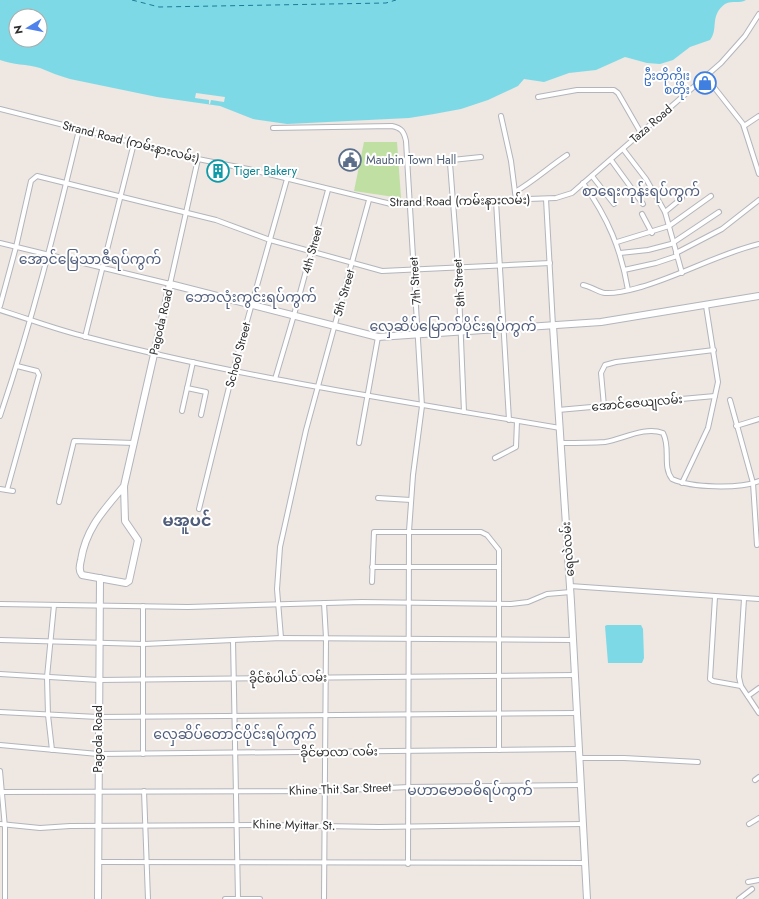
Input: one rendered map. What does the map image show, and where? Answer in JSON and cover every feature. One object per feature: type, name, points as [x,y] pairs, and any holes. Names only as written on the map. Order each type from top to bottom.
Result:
[{"type":"main road","points":[[170,284],[252,303],[334,326],[378,336],[462,332],[601,322],[706,306],[759,296]]},
{"type":"main road","name":"Pagoda Road","points":[[124,486],[91,526],[82,549],[80,574],[126,583],[129,581],[138,540],[125,521],[124,486],[170,284]]},
{"type":"main road","name":"ရေလဲလမ်း","points":[[553,326],[582,785],[587,899]]},
{"type":"main road","name":"Pagoda Road","points":[[99,899],[98,717],[100,578]]},
{"type":"street","name":"Taza Road","points":[[546,199],[566,196],[611,160],[721,63],[745,36],[759,14]]},
{"type":"street","points":[[706,77],[744,126],[759,174]]},
{"type":"street","points":[[538,97],[577,90],[614,90],[618,93],[641,133]]},
{"type":"street","name":"Strand Road (ကမ်းနားလမ်း)","points":[[0,110],[198,159],[391,204],[546,199]]},
{"type":"street","points":[[501,116],[509,148],[516,200]]},
{"type":"street","points":[[744,126],[759,116]]},
{"type":"street","name":"7th Street","points":[[273,128],[392,126],[400,128],[404,132],[406,141],[422,406],[411,500],[409,531],[409,677],[407,751],[409,787],[408,864]]},
{"type":"street","points":[[0,416],[17,366],[48,255],[79,130]]},
{"type":"street","points":[[85,337],[134,143]]},
{"type":"street","points":[[623,149],[646,179],[665,212],[682,273]]},
{"type":"street","points":[[515,192],[530,183],[542,172],[567,154]]},
{"type":"street","name":"8th Street","points":[[464,412],[462,332],[451,161],[481,157]]},
{"type":"street","name":"Pagoda Road","points":[[170,284],[198,159]]},
{"type":"street","points":[[611,160],[643,204]]},
{"type":"street","points":[[0,306],[33,178],[37,176],[67,182],[216,220],[270,240],[352,264],[382,271],[550,263]]},
{"type":"street","points":[[592,176],[614,204]]},
{"type":"street","name":"School Street","points":[[199,509],[252,303],[287,179]]},
{"type":"street","points":[[583,183],[598,204],[617,242],[628,290]]},
{"type":"street","name":"4th Street","points":[[275,379],[328,190]]},
{"type":"street","points":[[617,242],[652,233],[669,226],[711,196]]},
{"type":"street","points":[[665,212],[682,198]]},
{"type":"street","name":"ရေလဲလမ်း","points":[[546,199],[553,326]]},
{"type":"street","name":"5th Street","points":[[281,638],[277,589],[280,547],[306,430],[369,200]]},
{"type":"street","points":[[624,270],[656,263],[677,254],[722,229],[759,200]]},
{"type":"street","points":[[496,201],[505,329],[509,420]]},
{"type":"street","points":[[620,253],[648,250],[673,242],[719,212]]},
{"type":"street","points":[[642,214],[652,233]]},
{"type":"street","points":[[0,243],[170,284]]},
{"type":"street","points":[[583,284],[604,293],[628,290],[682,273],[741,248],[759,244]]},
{"type":"street","points":[[682,483],[708,428],[718,382],[706,306]]},
{"type":"street","points":[[0,310],[85,337],[154,354],[234,371],[422,406],[560,428]]},
{"type":"street","points":[[359,443],[378,336]]},
{"type":"street","points":[[604,406],[601,373],[605,365],[616,362],[714,350]]},
{"type":"street","points":[[182,411],[193,362]]},
{"type":"street","points":[[7,490],[39,375],[37,371],[17,366]]},
{"type":"street","points":[[187,388],[206,392],[201,415]]},
{"type":"street","name":"အောင်ဇေယျလမ်း","points":[[558,410],[716,396]]},
{"type":"street","points":[[730,400],[736,426],[754,483],[757,544]]},
{"type":"street","points":[[736,426],[759,419]]},
{"type":"street","points":[[495,458],[516,447],[517,421]]},
{"type":"street","points":[[561,443],[605,442],[630,435],[657,431],[663,433],[666,439],[669,475],[672,479],[682,483],[698,486],[754,483],[759,481]]},
{"type":"street","points":[[59,502],[74,441],[134,443]]},
{"type":"street","points":[[0,489],[13,491]]},
{"type":"street","points":[[378,498],[411,500]]},
{"type":"street","points":[[372,582],[373,532],[409,531],[484,533],[498,548],[500,603],[499,750]]},
{"type":"street","points":[[372,567],[499,568]]},
{"type":"street","points":[[0,604],[188,607],[278,603],[500,603],[528,602],[547,594],[570,589],[759,599]]},
{"type":"street","points":[[715,597],[710,679],[713,681],[741,686]]},
{"type":"street","points":[[744,599],[739,677],[741,686],[759,714]]},
{"type":"street","points":[[324,603],[326,638],[324,715],[324,899]]},
{"type":"street","points":[[52,750],[48,715],[47,677],[52,641],[54,605]]},
{"type":"street","points":[[143,606],[143,754]]},
{"type":"street","points":[[0,640],[144,644],[281,638],[573,640]]},
{"type":"street","points":[[233,640],[238,899]]},
{"type":"street","name":"ခိုင်စံပါယ် လမ်း","points":[[0,674],[99,680],[575,675]]},
{"type":"street","points":[[748,696],[759,688]]},
{"type":"street","points":[[0,712],[98,717],[577,713]]},
{"type":"street","name":"ခိုင်မာလာ လမ်း","points":[[0,745],[98,754],[579,749]]},
{"type":"street","points":[[580,758],[624,758],[698,762]]},
{"type":"street","points":[[0,771],[2,824],[6,860],[5,899]]},
{"type":"street","points":[[754,780],[759,777]]},
{"type":"street","name":"Khine Thit Sar Street","points":[[1,792],[325,791],[409,787],[582,785]]},
{"type":"street","points":[[144,791],[148,899]]},
{"type":"street","points":[[749,824],[759,818]]},
{"type":"street","name":"Khine Myittar St.","points":[[2,824],[40,828],[236,825],[409,827],[584,824]]},
{"type":"street","points":[[0,861],[6,860]]},
{"type":"street","points":[[99,862],[408,864],[585,863]]},
{"type":"street","points":[[748,882],[759,880]]},
{"type":"street","points":[[739,899],[752,889]]},
{"type":"street","points":[[225,899],[260,899]]},
{"type":"green space","points":[[364,142],[397,142],[401,198],[354,191]]},
{"type":"water","points":[[0,0],[746,0],[725,4],[717,13],[713,36],[710,40],[690,47],[673,60],[660,64],[647,63],[625,57],[596,70],[569,73],[544,82],[524,79],[518,86],[488,100],[461,109],[409,118],[287,124],[253,119],[220,106],[157,97],[70,79],[40,68],[0,60]]},
{"type":"water","points":[[641,625],[643,629],[644,658],[642,663],[608,663],[605,626]]},
{"type":"pier","points":[[196,93],[225,97],[224,102],[211,100],[209,104],[209,100],[195,98]]},
{"type":"ferry route","points":[[132,0],[159,7],[386,3],[396,0]]},
{"type":"place","name":"ဦးတိုက္စိုး စတိုး","points":[[705,83]]},
{"type":"place","name":"Maubin Town Hall","points":[[350,160]]},
{"type":"place","name":"Tiger Bakery","points":[[218,171]]},
{"type":"district","name":"စာရေးကုန်းရပ်ကွက်","points":[[641,191]]},
{"type":"district","name":"အောင်မြေသာဇီရပ်ကွက်","points":[[90,259]]},
{"type":"district","name":"ဘောလုံးကွင်းရပ်ကွက်","points":[[251,297]]},
{"type":"district","name":"လှေဆိပ်မြောက်ပိုင်းရပ်ကွက်","points":[[453,326]]},
{"type":"district","name":"မအူပင်","points":[[187,520]]},
{"type":"district","name":"လှေဆိပ်တောင်ပိုင်းရပ်ကွက်","points":[[235,734]]},
{"type":"district","name":"မဟာဗောဓဓိရပ်ကွက်","points":[[470,790]]}]
